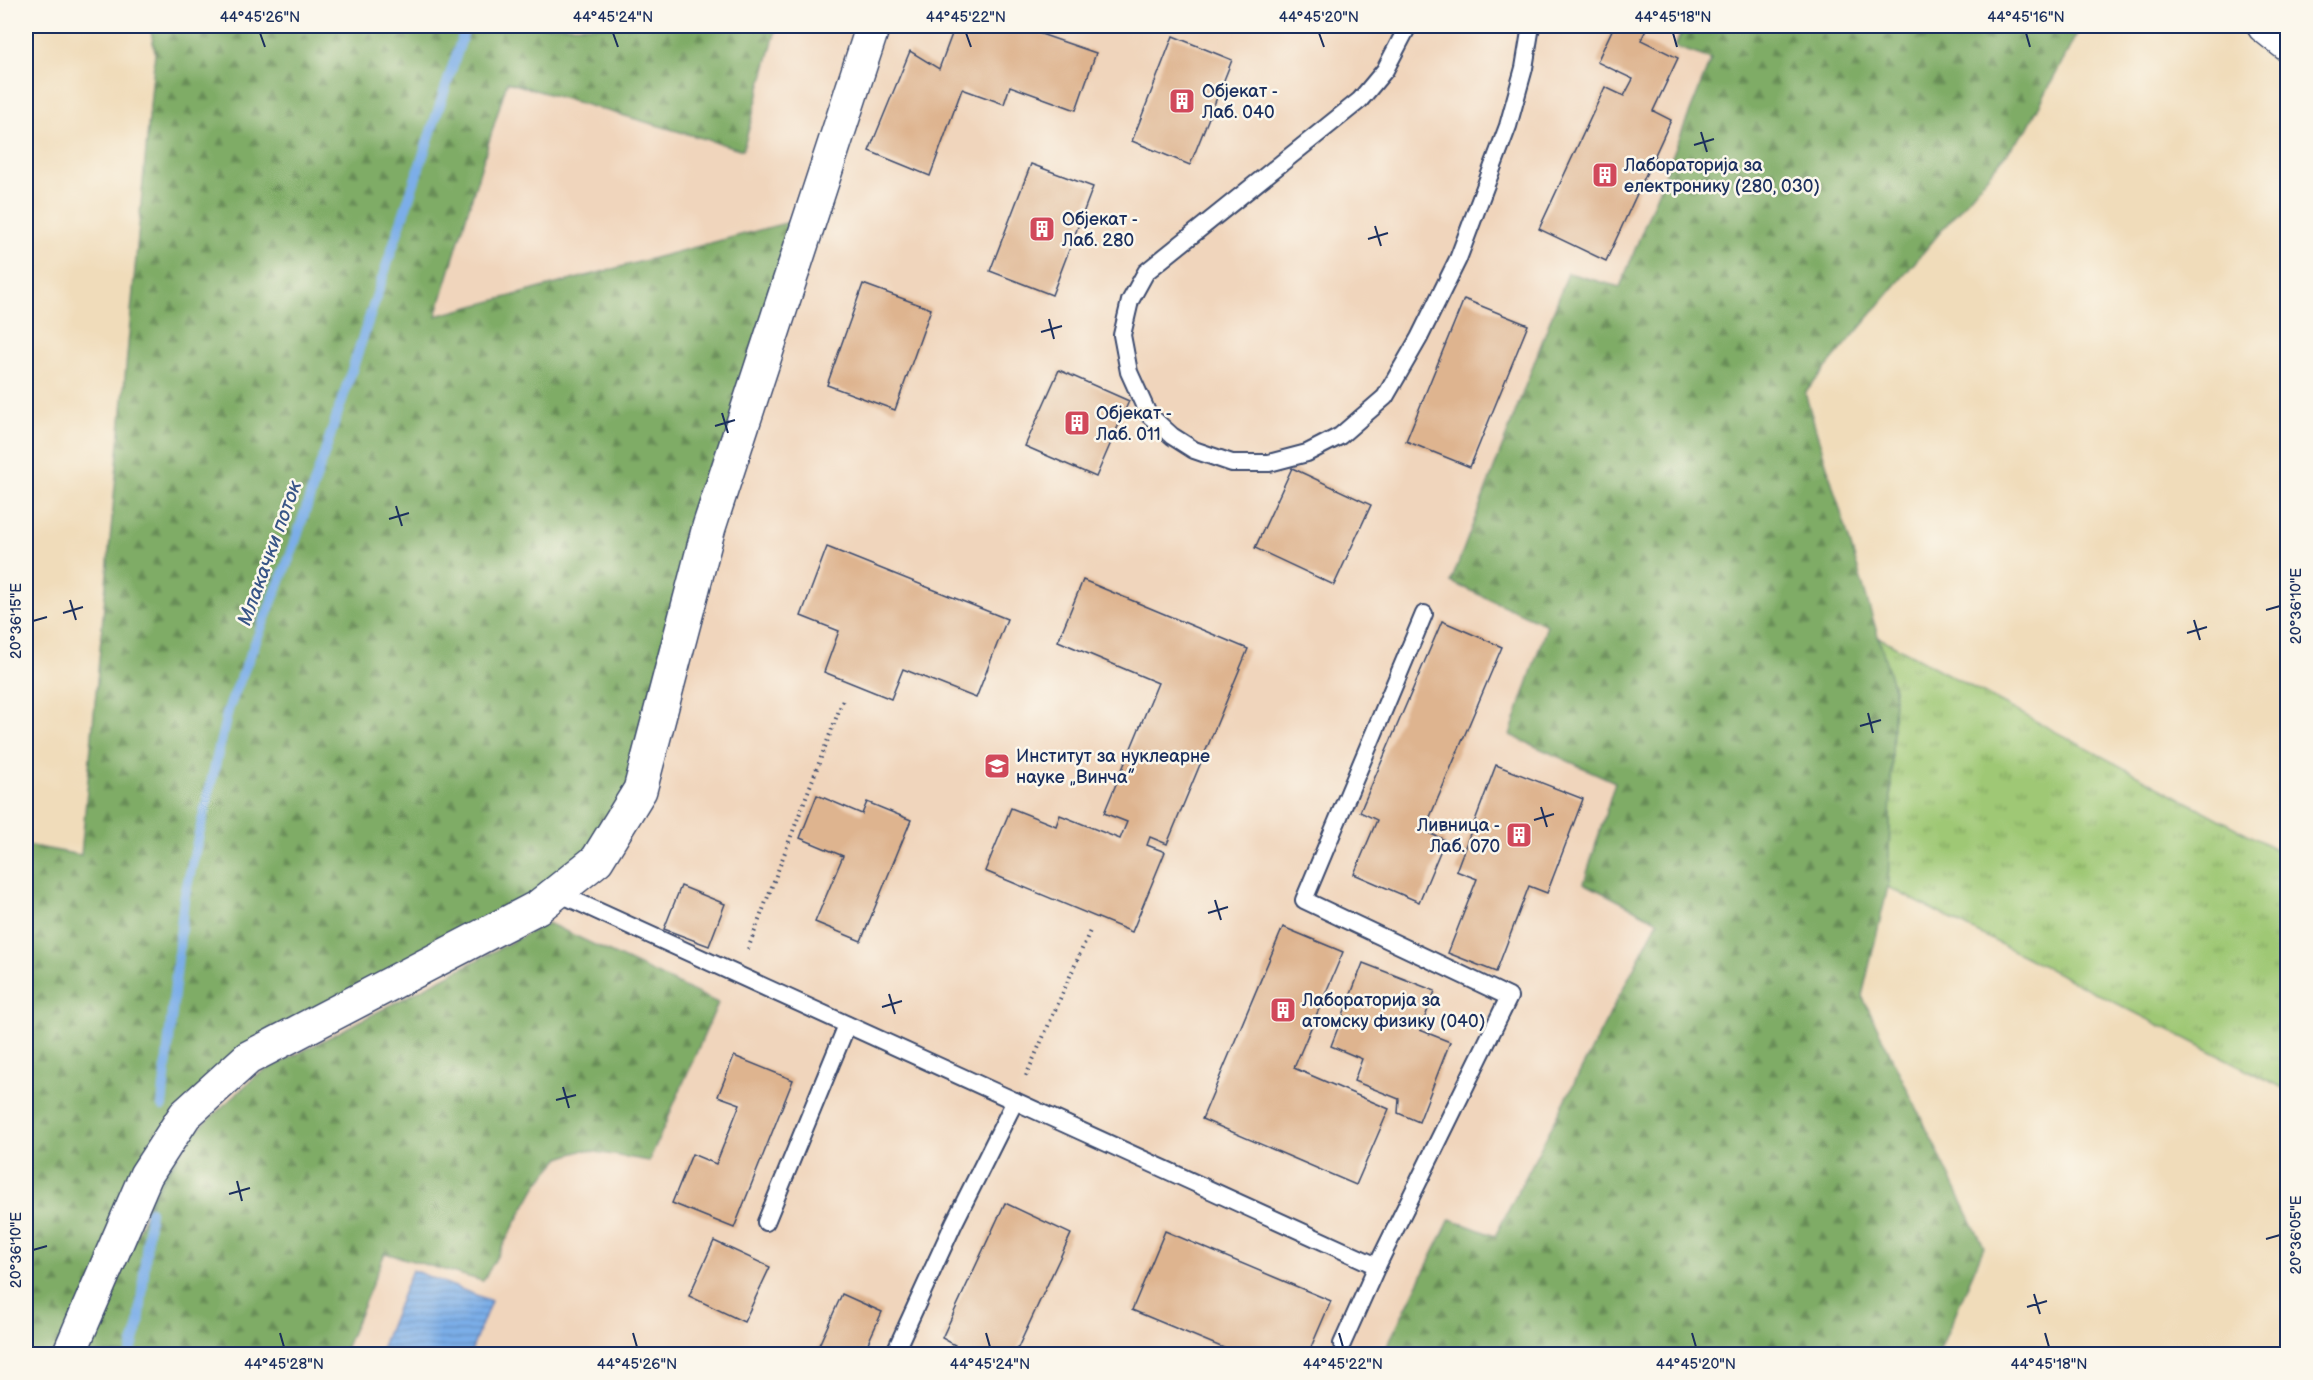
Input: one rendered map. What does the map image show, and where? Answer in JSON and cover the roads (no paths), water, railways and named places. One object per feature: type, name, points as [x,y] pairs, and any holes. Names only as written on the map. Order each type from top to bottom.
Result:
[{"type":"street","points":[[69,1354],[146,1175],[185,1115],[248,1058],[538,907],[597,860],[639,790],[709,526],[873,26]]},
{"type":"street","points":[[2264,26],[2288,45]]},
{"type":"lane","points":[[1408,26],[1385,70],[1360,100],[1146,273],[1130,301],[1122,335],[1129,372],[1148,414],[1172,436],[1194,450],[1232,463],[1269,463],[1307,453],[1340,436],[1385,397],[1419,338],[1458,259],[1508,126],[1524,68],[1531,26]]},
{"type":"lane","points":[[1342,1344],[1377,1266],[1509,998],[1304,900],[1424,614]]},
{"type":"lane","points":[[556,892],[1377,1266]]},
{"type":"lane","points":[[766,1222],[847,1025]]},
{"type":"lane","points":[[894,1354],[954,1223],[1015,1101]]},
{"type":"water","points":[[412,1270],[491,1301],[470,1354],[379,1354]]},
{"type":"waterway","name":"Млакачки поток","points":[[162,1106],[184,899],[228,710],[291,554],[466,26]]},
{"type":"waterway","name":"Млакачки поток","points":[[130,1354],[139,1325],[150,1211]]},
{"type":"place","name":"Објекат - Лаб. 040","points":[[1182,101]]},
{"type":"place","name":"Лабораторија за електронику (280, 030)","points":[[1605,175]]},
{"type":"place","name":"Објекат - Лаб. 280","points":[[1042,229]]},
{"type":"place","name":"Објекат - Лаб. 011","points":[[1077,423]]},
{"type":"place","name":"Институт за нуклеарне науке „Винча”","points":[[997,766]]},
{"type":"place","name":"Ливница - Лаб. 070","points":[[1519,835]]},
{"type":"place","name":"Лабораторија за атомску физику (040)","points":[[1283,1010]]}]
